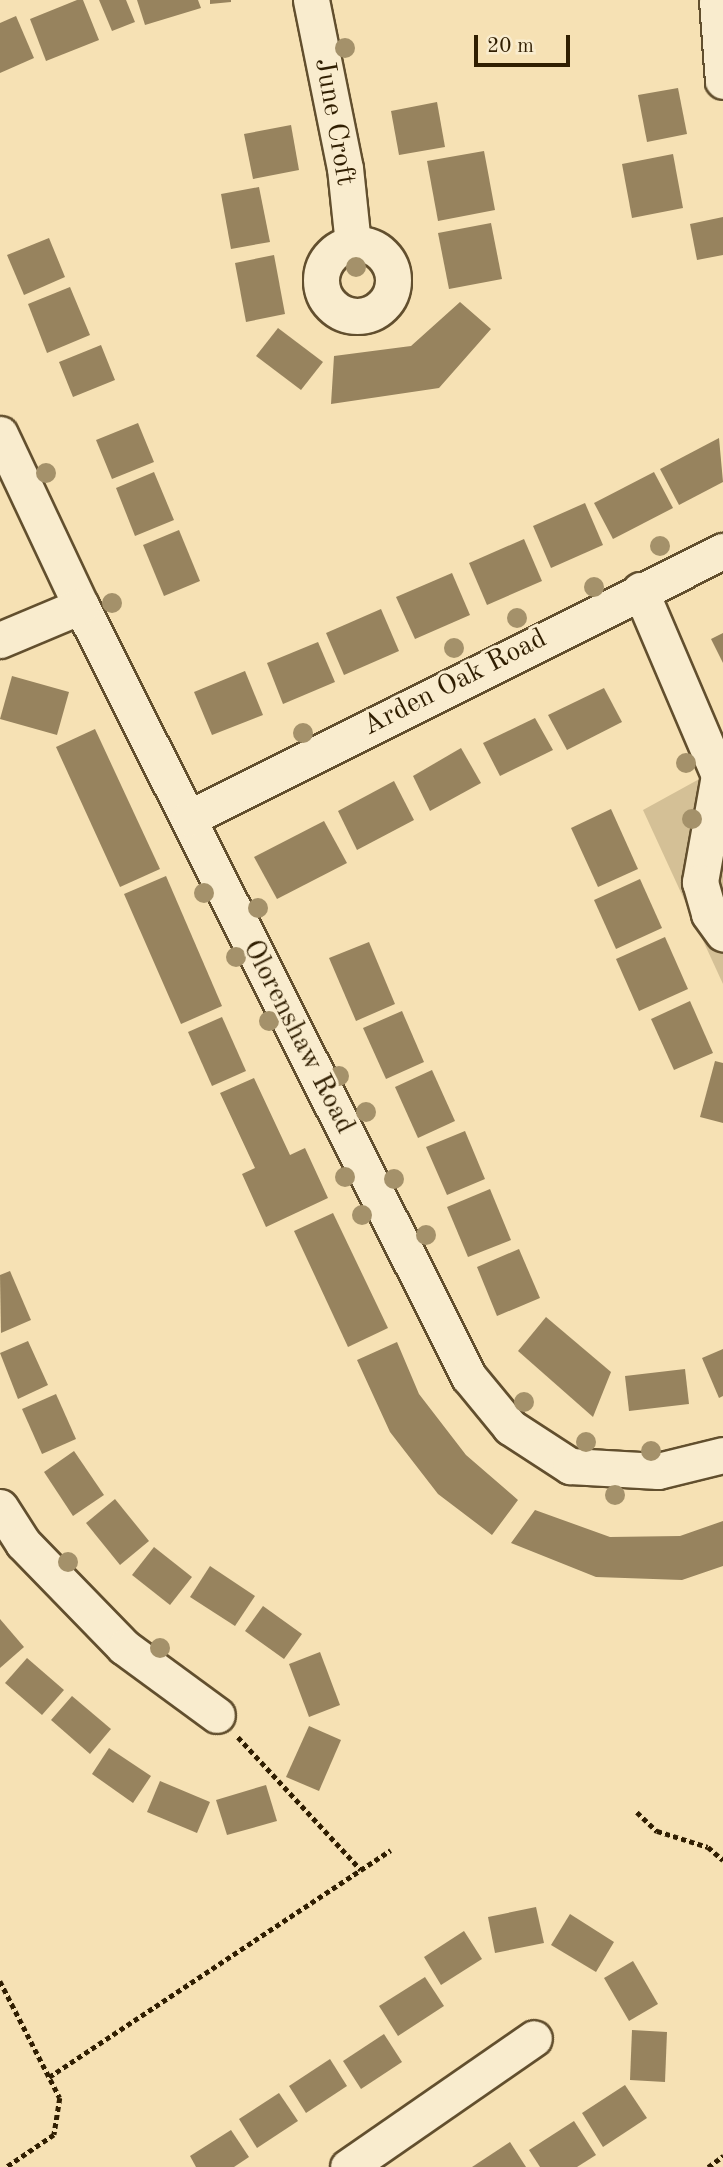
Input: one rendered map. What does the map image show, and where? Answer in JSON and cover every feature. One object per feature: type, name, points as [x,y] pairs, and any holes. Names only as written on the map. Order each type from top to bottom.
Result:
[{"type":"street","name":"June Croft","points":[[311,0],[345,168],[353,244]]},
{"type":"street","points":[[717,0],[723,82]]},
{"type":"street","name":"Olorenshaw Road","points":[[0,434],[81,606],[469,1377],[510,1427],[570,1466],[604,1471],[658,1471],[723,1455]]},
{"type":"street","name":"Arden Oak Road","points":[[188,818],[640,590],[723,551]]},
{"type":"street","points":[[640,590],[721,776],[700,882],[709,914],[723,933]]},
{"type":"street","points":[[0,640],[81,606]]},
{"type":"street","points":[[0,1507],[23,1543],[124,1647],[217,1715]]},
{"type":"street","points":[[348,2167],[534,2038]]},
{"type":"path","points":[[217,1715],[361,1870]]},
{"type":"path","points":[[637,1812],[657,1830],[708,1847],[723,1860]]},
{"type":"path","points":[[49,2077],[391,1850]]},
{"type":"path","points":[[0,1982],[60,2098],[54,2135],[7,2167]]},
{"type":"path","points":[[708,2167],[723,2156]]},
{"type":"shaded area","points":[[723,766],[723,984],[643,810]]},
{"type":"building","points":[[83,0],[99,40],[46,61],[30,19]]},
{"type":"building","points":[[99,0],[126,0],[135,22],[112,31]]},
{"type":"building","points":[[137,0],[198,0],[201,8],[145,25]]},
{"type":"building","points":[[210,0],[231,0],[231,2],[210,4]]},
{"type":"building","points":[[16,16],[34,58],[0,73],[0,23]]},
{"type":"building","points":[[678,88],[687,134],[647,142],[638,95]]},
{"type":"building","points":[[437,102],[445,147],[399,155],[391,111]]},
{"type":"building","points":[[291,125],[299,170],[253,179],[244,134]]},
{"type":"building","points":[[484,151],[495,210],[438,221],[427,161]]},
{"type":"building","points":[[673,154],[683,208],[632,218],[622,164]]},
{"type":"building","points":[[259,187],[270,242],[231,249],[221,194]]},
{"type":"building","points":[[723,217],[723,255],[697,260],[690,224]]},
{"type":"building","points":[[491,223],[502,279],[449,289],[438,233]]},
{"type":"building","points":[[49,238],[65,277],[24,295],[7,255]]},
{"type":"building","points":[[274,255],[285,314],[246,322],[235,263]]},
{"type":"building","points":[[70,287],[90,335],[47,353],[28,304]]},
{"type":"building","points":[[460,302],[491,329],[439,388],[331,404],[334,356],[411,346]]},
{"type":"building","points":[[278,328],[323,362],[301,390],[256,356]]},
{"type":"building","points":[[101,345],[115,380],[73,397],[59,362]]},
{"type":"building","points":[[138,423],[154,462],[112,479],[96,440]]},
{"type":"building","points":[[719,438],[723,482],[679,505],[660,469]]},
{"type":"building","points":[[154,472],[174,520],[135,536],[116,488]]},
{"type":"building","points":[[654,472],[673,508],[613,539],[594,503]]},
{"type":"building","points":[[585,503],[603,545],[551,568],[533,526]]},
{"type":"building","points":[[179,530],[200,581],[164,596],[143,545]]},
{"type":"building","points":[[524,539],[542,581],[487,605],[469,563]]},
{"type":"building","points":[[452,573],[470,615],[415,639],[396,597]]},
{"type":"building","points":[[381,609],[399,651],[344,675],[326,633]]},
{"type":"building","points":[[723,633],[723,663],[711,639]]},
{"type":"building","points":[[318,642],[335,682],[283,704],[267,663]]},
{"type":"building","points":[[245,671],[263,715],[212,735],[194,692]]},
{"type":"building","points":[[12,676],[69,692],[57,735],[0,719]]},
{"type":"building","points":[[604,688],[622,722],[567,750],[548,715]]},
{"type":"building","points":[[535,718],[553,750],[500,776],[483,743]]},
{"type":"building","points":[[95,729],[160,869],[120,887],[56,747]]},
{"type":"building","points":[[461,748],[481,783],[430,811],[413,776]]},
{"type":"building","points":[[394,781],[414,820],[357,850],[338,811]]},
{"type":"building","points":[[611,809],[638,869],[598,887],[571,828]]},
{"type":"building","points":[[324,821],[347,863],[277,899],[254,857]]},
{"type":"building","points":[[166,876],[222,1006],[181,1024],[124,894]]},
{"type":"building","points":[[640,879],[662,928],[616,949],[594,900]]},
{"type":"building","points":[[665,937],[688,989],[639,1011],[616,959]]},
{"type":"building","points":[[369,942],[395,1004],[356,1021],[329,958]]},
{"type":"building","points":[[690,1001],[713,1053],[674,1070],[651,1019]]},
{"type":"building","points":[[402,1011],[424,1062],[386,1079],[363,1028]]},
{"type":"building","points":[[222,1017],[246,1071],[212,1086],[188,1032]]},
{"type":"building","points":[[715,1061],[723,1063],[723,1123],[700,1117]]},
{"type":"building","points":[[432,1070],[455,1121],[418,1138],[395,1087]]},
{"type":"building","points":[[254,1078],[290,1155],[305,1148],[328,1198],[266,1227],[242,1174],[255,1168],[220,1093]]},
{"type":"building","points":[[465,1131],[485,1179],[447,1195],[426,1147]]},
{"type":"building","points":[[490,1189],[511,1240],[468,1257],[447,1207]]},
{"type":"building","points":[[333,1213],[388,1328],[348,1347],[294,1231]]},
{"type":"building","points":[[519,1249],[540,1298],[497,1316],[477,1267]]},
{"type":"building","points":[[10,1271],[31,1320],[1,1333],[0,1275]]},
{"type":"building","points":[[546,1317],[611,1372],[593,1417],[518,1351]]},
{"type":"building","points":[[28,1341],[48,1385],[18,1399],[0,1353]]},
{"type":"building","points":[[397,1342],[419,1394],[466,1455],[518,1500],[492,1535],[438,1494],[390,1432],[357,1360]]},
{"type":"building","points":[[723,1349],[723,1396],[719,1398],[702,1358]]},
{"type":"building","points":[[685,1369],[689,1404],[629,1411],[625,1376]]},
{"type":"building","points":[[56,1394],[76,1439],[42,1454],[22,1409]]},
{"type":"building","points":[[74,1451],[104,1495],[73,1516],[44,1472]]},
{"type":"building","points":[[115,1499],[149,1541],[120,1565],[86,1523]]},
{"type":"building","points":[[535,1510],[610,1537],[680,1536],[723,1521],[723,1566],[682,1580],[596,1577],[511,1543]]},
{"type":"building","points":[[154,1547],[192,1577],[170,1605],[132,1575]]},
{"type":"building","points":[[210,1566],[255,1596],[235,1626],[190,1597]]},
{"type":"building","points":[[263,1606],[302,1634],[284,1659],[245,1631]]},
{"type":"building","points":[[0,1619],[24,1647],[0,1668]]},
{"type":"building","points":[[320,1652],[340,1705],[309,1717],[289,1664]]},
{"type":"building","points":[[27,1658],[64,1690],[42,1715],[5,1683]]},
{"type":"building","points":[[72,1696],[111,1729],[90,1754],[51,1720]]},
{"type":"building","points":[[309,1726],[341,1740],[319,1791],[286,1777]]},
{"type":"building","points":[[109,1748],[151,1776],[133,1803],[92,1774]]},
{"type":"building","points":[[160,1781],[210,1802],[197,1833],[147,1812]]},
{"type":"building","points":[[266,1785],[277,1821],[227,1835],[216,1800]]},
{"type":"building","points":[[536,1907],[544,1943],[495,1953],[488,1917]]},
{"type":"building","points":[[570,1914],[614,1942],[596,1972],[551,1945]]},
{"type":"building","points":[[464,1931],[482,1959],[441,1985],[424,1957]]},
{"type":"building","points":[[633,1961],[658,2004],[629,2021],[604,1978]]},
{"type":"building","points":[[425,1977],[444,2006],[398,2036],[379,2006]]},
{"type":"building","points":[[632,2030],[667,2032],[665,2082],[630,2080]]},
{"type":"building","points":[[384,2034],[402,2062],[361,2089],[343,2061]]},
{"type":"building","points":[[330,2059],[347,2086],[306,2113],[289,2086]]},
{"type":"building","points":[[625,2085],[647,2118],[603,2147],[582,2113]]},
{"type":"building","points":[[279,2093],[298,2121],[257,2148],[239,2119]]},
{"type":"building","points":[[574,2121],[596,2155],[577,2167],[540,2167],[529,2150]]},
{"type":"building","points":[[231,2130],[249,2157],[234,2167],[196,2167],[190,2156]]},
{"type":"building","points":[[510,2142],[526,2167],[472,2167]]}]
